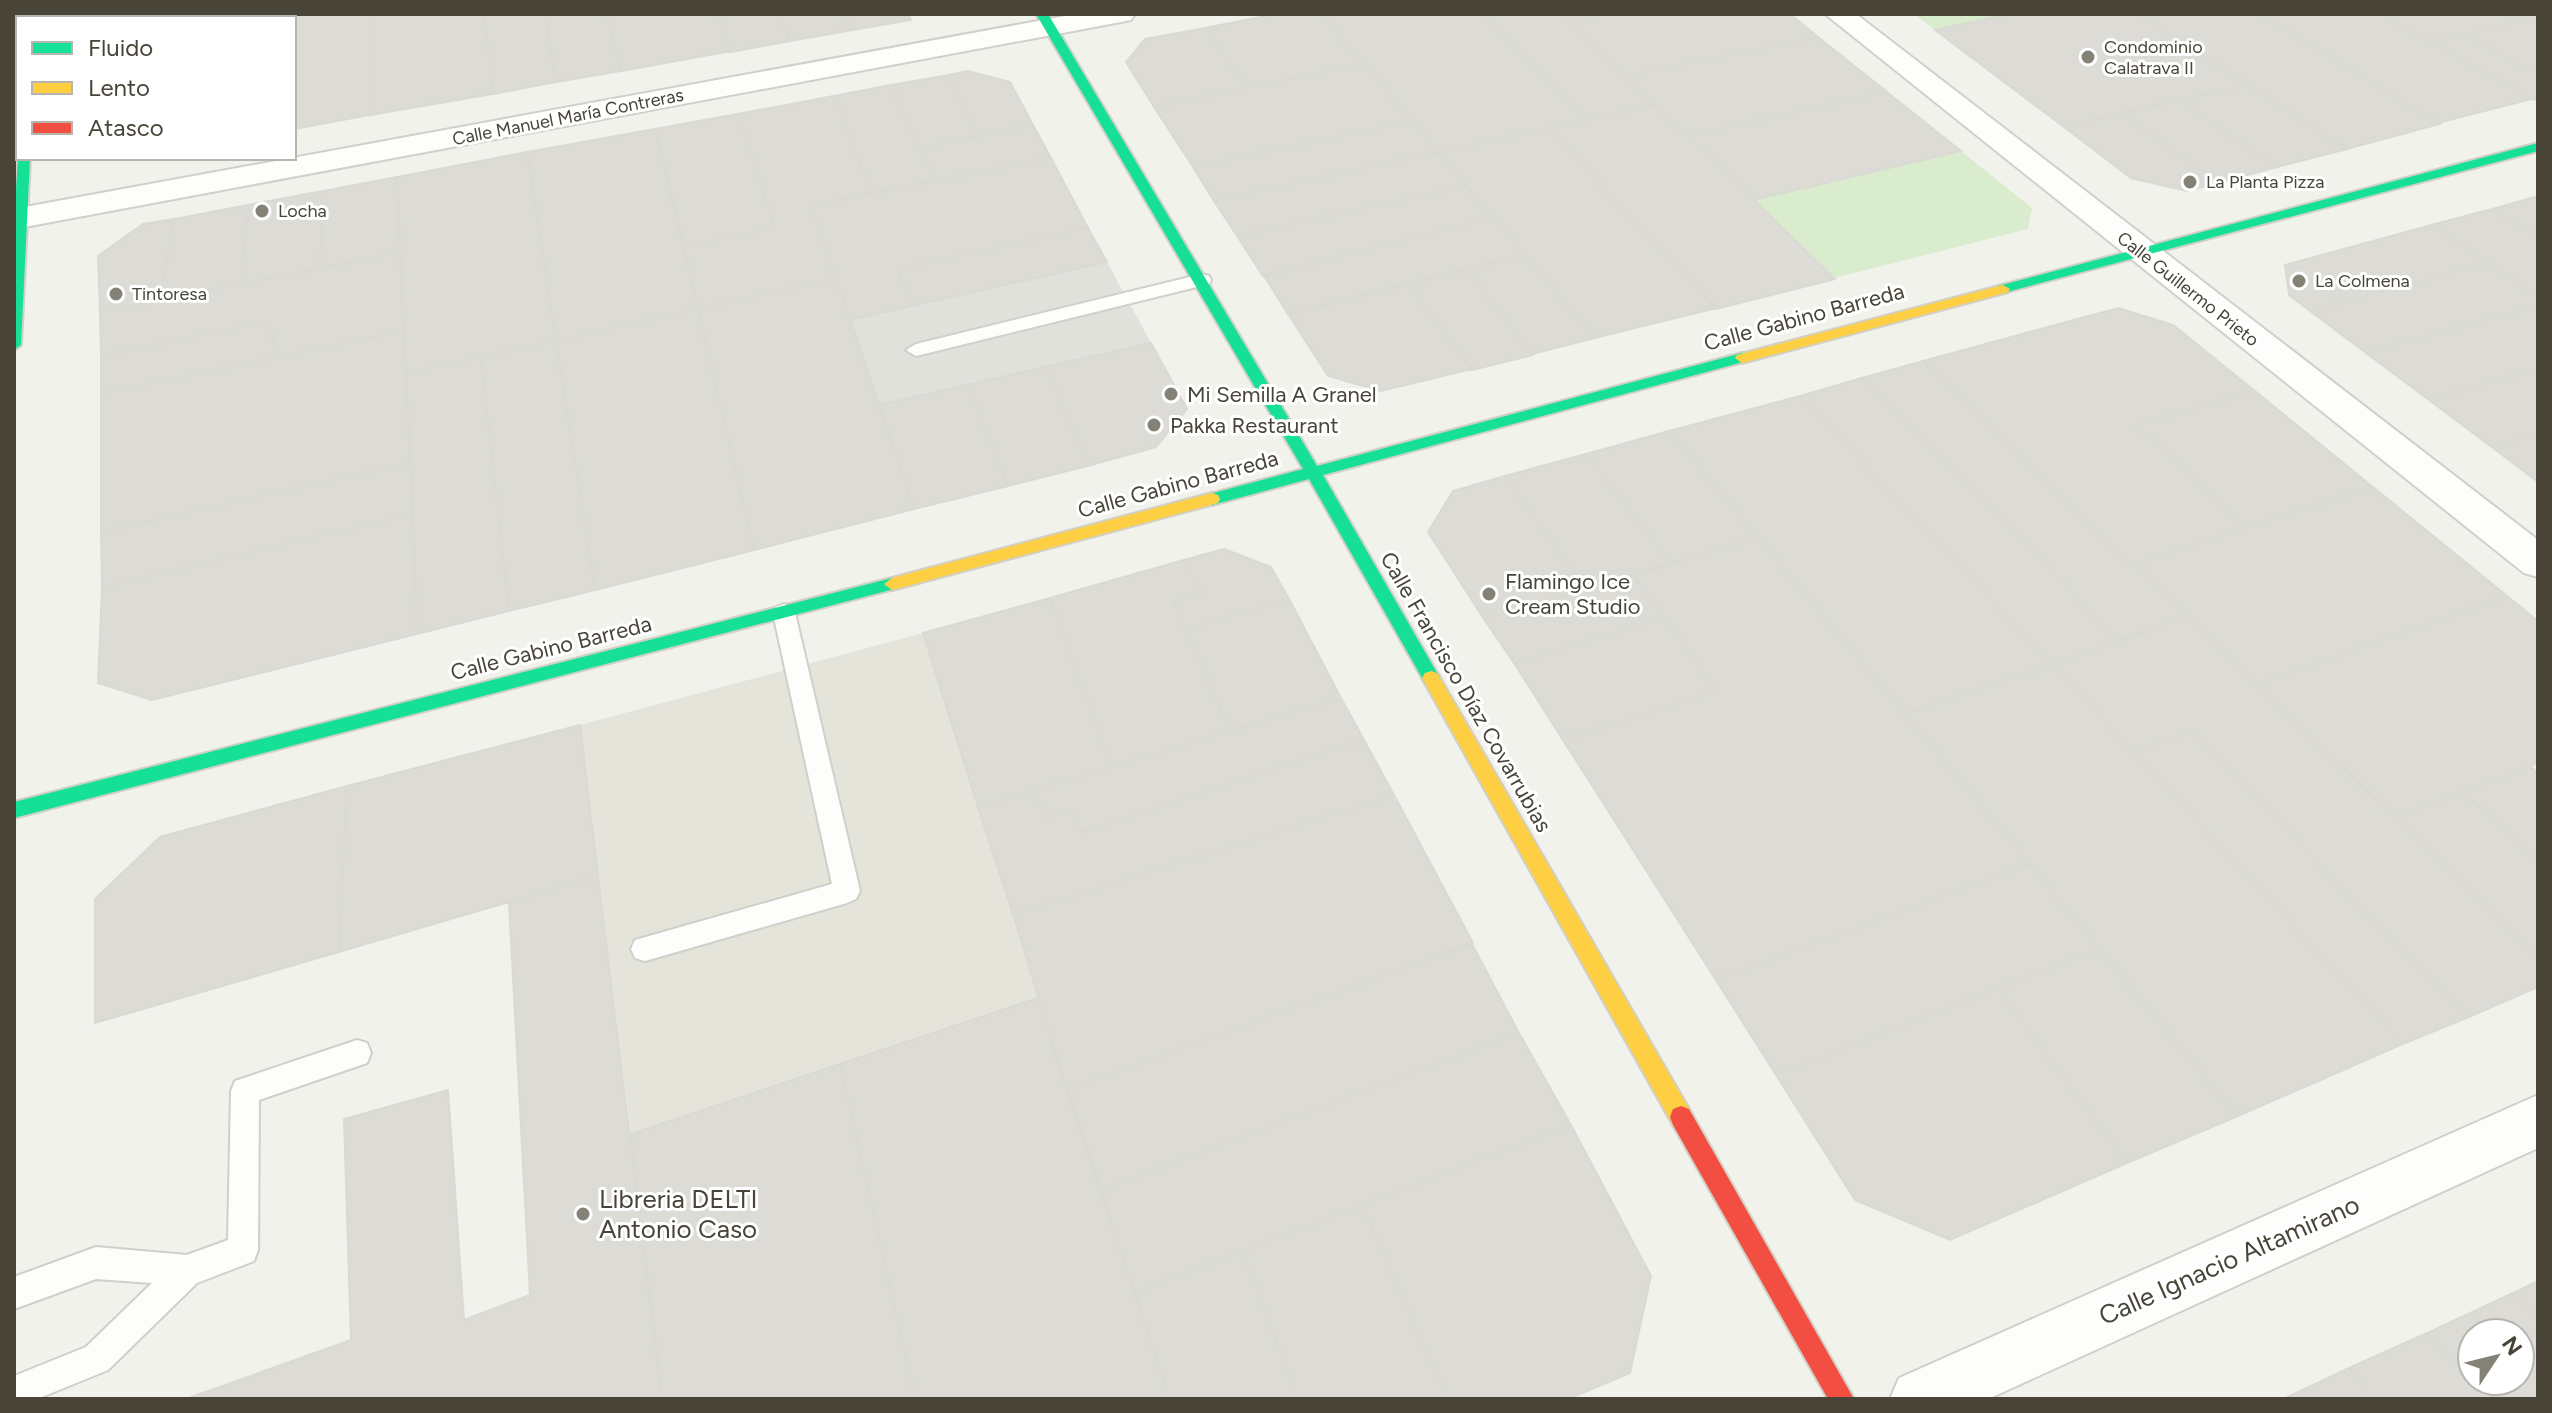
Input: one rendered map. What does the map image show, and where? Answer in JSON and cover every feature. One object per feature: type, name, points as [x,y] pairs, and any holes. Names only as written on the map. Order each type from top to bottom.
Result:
[{"type":"street","name":"Calle Manuel María Contreras","points":[[18,219],[1046,20],[1121,14]]},
{"type":"street","name":"Calle Guillermo Prieto","points":[[1839,14],[2538,562]]},
{"type":"street","name":"Calle Francisco Díaz Covarrubias","points":[[1046,20],[1313,472],[1842,1399]]},
{"type":"street","name":"Calle Gabino Barreda","points":[[14,810],[784,613],[2538,147]]},
{"type":"street","points":[[14,345],[18,219],[24,160]]},
{"type":"street","name":"Calle Ignacio Altamirano","points":[[1920,1399],[2538,1121]]},
{"type":"lane","points":[[916,350],[1202,280]]},
{"type":"lane","points":[[645,949],[847,891],[784,613]]},
{"type":"lane","points":[[14,1392],[97,1359],[187,1271],[243,1250],[245,1091],[357,1053]]},
{"type":"lane","points":[[14,1293],[96,1263],[187,1271]]},
{"type":"shaded area","points":[[1107,262],[1151,343],[879,405],[850,320]]},
{"type":"shaded area","points":[[923,633],[1038,998],[631,1134],[580,725]]},
{"type":"green space","points":[[1914,14],[2009,14],[1935,30]]},
{"type":"green space","points":[[1961,151],[2032,208],[2028,229],[1834,278],[1754,200]]},
{"type":"building","points":[[100,14],[297,14],[285,16]]},
{"type":"building","points":[[370,14],[370,115],[296,129],[296,16],[285,16]]},
{"type":"building","points":[[370,14],[484,14],[493,94],[370,115]]},
{"type":"building","points":[[484,14],[545,14],[556,82],[493,94]]},
{"type":"building","points":[[545,14],[606,14],[621,71],[556,82]]},
{"type":"building","points":[[606,14],[718,14],[731,51],[621,71]]},
{"type":"building","points":[[718,14],[780,14],[790,41],[731,52]]},
{"type":"building","points":[[780,14],[846,14],[853,30],[790,41]]},
{"type":"building","points":[[846,14],[908,14],[911,20],[853,30]]},
{"type":"building","points":[[1276,14],[1322,14],[1364,64],[1246,88],[1205,28]]},
{"type":"building","points":[[1322,14],[1482,14],[1584,120],[1438,152]]},
{"type":"building","points":[[1482,14],[1562,14],[1656,105],[1584,120]]},
{"type":"building","points":[[1562,14],[1608,14],[1570,21]]},
{"type":"building","points":[[1608,14],[1790,14],[1818,37],[1625,76],[1570,21]]},
{"type":"building","name":"Condominio Calatrava II","points":[[2009,14],[2140,14],[2247,85],[2064,127],[1935,30]]},
{"type":"building","points":[[2140,14],[2260,14],[2440,124],[2347,149]]},
{"type":"building","points":[[2260,14],[2382,14],[2532,99],[2438,123]]},
{"type":"building","points":[[2382,14],[2538,14],[2538,17],[2431,42]]},
{"type":"building","points":[[2538,17],[2538,67],[2528,70],[2465,34]]},
{"type":"building","points":[[1205,28],[1246,88],[1154,107],[1126,62],[1145,39]]},
{"type":"building","points":[[2465,34],[2528,70],[2538,67],[2538,99],[2534,100],[2431,42]]},
{"type":"building","points":[[1818,37],[1887,92],[1688,136],[1625,76]]},
{"type":"building","points":[[1364,64],[1412,121],[1193,167],[1154,107]]},
{"type":"building","points":[[968,71],[1010,82],[1033,125],[977,136],[948,75]]},
{"type":"building","points":[[948,75],[977,136],[919,148],[891,85]]},
{"type":"building","points":[[891,85],[934,181],[871,193],[834,96]]},
{"type":"building","points":[[2247,85],[2347,149],[2277,167],[2179,100]]},
{"type":"building","points":[[1887,92],[1961,151],[1754,200],[1688,136]]},
{"type":"building","points":[[834,96],[871,193],[811,206],[836,278],[698,309],[684,247],[775,228],[738,114]]},
{"type":"building","points":[[2179,100],[2277,167],[2218,183],[2121,113]]},
{"type":"building","points":[[1656,105],[1835,279],[1716,309],[1548,128]]},
{"type":"building","points":[[2121,113],[2218,183],[2187,191],[2131,178],[2064,127]]},
{"type":"building","points":[[738,114],[775,228],[684,247],[655,129]]},
{"type":"building","points":[[1412,121],[1438,152],[1214,201],[1193,167]]},
{"type":"building","points":[[1033,125],[1051,158],[934,181],[919,148]]},
{"type":"building","points":[[1548,128],[1717,308],[1595,338],[1438,152]]},
{"type":"building","points":[[655,129],[698,309],[556,341],[527,152]]},
{"type":"building","points":[[527,152],[556,341],[406,373],[397,177]]},
{"type":"building","points":[[1438,152],[1467,186],[1237,236],[1214,201]]},
{"type":"building","points":[[1051,158],[1088,228],[898,269],[911,306],[850,320],[811,206]]},
{"type":"building","points":[[397,177],[400,252],[320,269],[323,191]]},
{"type":"building","points":[[1467,186],[1493,218],[1263,276],[1237,236]]},
{"type":"building","points":[[323,191],[320,269],[241,284],[248,205]]},
{"type":"building","points":[[2538,196],[2538,238],[2492,209]]},
{"type":"building","points":[[248,205],[241,284],[160,301],[174,219]]},
{"type":"building","points":[[2492,209],[2538,238],[2538,296],[2431,225]]},
{"type":"building","points":[[1493,218],[1525,254],[1288,314],[1264,276]]},
{"type":"building","points":[[174,219],[160,301],[100,312],[98,256],[143,224]]},
{"type":"building","points":[[2431,225],[2488,263],[2310,311],[2289,295],[2285,265]]},
{"type":"building","points":[[1088,228],[1107,262],[911,306],[898,269]]},
{"type":"building","points":[[400,252],[403,331],[277,357],[269,321],[101,356],[100,312]]},
{"type":"building","points":[[1524,255],[1595,338],[1532,354],[1467,269]]},
{"type":"building","points":[[2488,263],[2538,296],[2538,305],[2366,353],[2310,311]]},
{"type":"building","points":[[1467,269],[1533,355],[1472,370],[1409,284]]},
{"type":"building","points":[[836,278],[914,509],[754,550],[698,309]]},
{"type":"building","points":[[1409,284],[1472,369],[1381,391],[1328,376],[1288,314]]},
{"type":"building","points":[[2538,305],[2538,368],[2429,400],[2366,353]]},
{"type":"building","points":[[2118,308],[2173,325],[2255,391],[2136,425],[2247,527],[2132,564],[1923,361]]},
{"type":"building","points":[[698,309],[754,550],[595,590],[556,341]]},
{"type":"building","points":[[269,321],[277,357],[101,394],[101,356]]},
{"type":"building","points":[[403,331],[411,462],[101,532],[101,394]]},
{"type":"building","points":[[556,341],[595,590],[509,611],[481,357]]},
{"type":"building","points":[[1151,343],[1187,409],[1156,447],[1091,465],[1044,367]]},
{"type":"building","points":[[481,357],[509,611],[417,634],[406,373]]},
{"type":"building","points":[[1923,361],[2187,617],[2119,640],[1862,378]]},
{"type":"building","points":[[1044,367],[1091,465],[1008,486],[967,385]]},
{"type":"building","points":[[2538,368],[2538,434],[2493,448],[2429,400]]},
{"type":"building","points":[[1862,378],[2119,640],[2052,664],[1800,396]]},
{"type":"building","points":[[967,385],[1008,486],[914,509],[879,405]]},
{"type":"building","points":[[2255,391],[2373,487],[2247,527],[2136,425]]},
{"type":"building","points":[[1800,396],[2053,665],[1905,714],[1669,431]]},
{"type":"building","points":[[1669,431],[1758,538],[1671,563],[1586,454]]},
{"type":"building","points":[[2538,434],[2538,482],[2493,448]]},
{"type":"building","points":[[1586,454],[1671,563],[1585,589],[1505,476]]},
{"type":"building","points":[[411,462],[413,514],[102,587],[101,532]]},
{"type":"building","points":[[1505,476],[1585,589],[1484,619],[1428,532],[1453,491]]},
{"type":"building","points":[[2373,487],[2507,596],[2257,684],[2132,564]]},
{"type":"building","points":[[413,514],[417,634],[152,700],[98,683],[102,587]]},
{"type":"building","points":[[1758,538],[2030,864],[1716,980],[1563,740],[1717,691],[1633,575]]},
{"type":"building","points":[[1224,549],[1271,567],[1289,599],[1186,629],[1174,602],[1201,594],[1184,560]]},
{"type":"building","points":[[1184,560],[1201,594],[1174,602],[1230,731],[1111,767],[1050,598]]},
{"type":"building","points":[[1633,575],[1664,618],[1514,663],[1484,619]]},
{"type":"building","points":[[2507,596],[2538,621],[2538,763],[2396,818],[2257,684]]},
{"type":"building","points":[[1050,598],[1111,767],[978,807],[923,633]]},
{"type":"building","points":[[1289,599],[1341,698],[1230,731],[1186,629]]},
{"type":"building","points":[[2187,617],[2538,957],[2538,987],[2469,1017],[2191,732],[2133,751],[2052,664]]},
{"type":"building","points":[[1664,618],[1717,691],[1563,740],[1514,663]]},
{"type":"building","points":[[2053,665],[2403,1044],[2238,1116],[1905,714]]},
{"type":"building","points":[[1341,698],[1364,740],[1081,832],[1072,809],[1046,817],[1035,790]]},
{"type":"building","points":[[580,725],[598,876],[339,952],[347,786]]},
{"type":"building","points":[[2191,732],[2469,1017],[2403,1044],[2133,751]]},
{"type":"building","points":[[1364,740],[1394,795],[1013,915],[978,807],[1035,790],[1046,817],[1072,809],[1081,832]]},
{"type":"building","points":[[2530,766],[2538,773],[2538,861],[2463,792]]},
{"type":"building","points":[[347,786],[339,952],[95,1023],[95,899],[160,837]]},
{"type":"building","points":[[2463,792],[2538,861],[2538,957],[2396,818]]},
{"type":"building","points":[[1394,795],[1473,943],[1067,1090],[1013,915]]},
{"type":"building","points":[[2030,864],[2099,949],[1776,1075],[1716,980]]},
{"type":"building","name":"Libreria DELTI Antonio Caso","points":[[598,876],[662,1399],[186,1399],[351,1340],[344,1119],[448,1090],[464,1320],[530,1295],[509,902]]},
{"type":"building","points":[[1472,944],[1519,1033],[1101,1190],[1068,1089]]},
{"type":"building","points":[[2099,949],[2238,1116],[2127,1163],[1997,988]]},
{"type":"building","points":[[1997,988],[2127,1163],[1950,1240],[1855,1200],[1776,1075]]},
{"type":"building","points":[[1038,998],[1170,1399],[915,1399],[840,1064]]},
{"type":"building","points":[[1519,1033],[1571,1125],[1134,1292],[1101,1190]]},
{"type":"building","points":[[840,1064],[915,1399],[662,1399],[631,1134]]},
{"type":"building","points":[[1571,1125],[1651,1276],[1630,1373],[1568,1399],[1447,1399],[1362,1205]]},
{"type":"building","points":[[1362,1205],[1447,1399],[1298,1399],[1243,1251]]},
{"type":"building","points":[[1243,1251],[1298,1399],[1170,1399],[1134,1292]]},
{"type":"building","points":[[2538,1281],[2538,1321],[2536,1317],[2513,1293]]},
{"type":"building","points":[[2513,1293],[2534,1317],[2461,1317]]},
{"type":"building","points":[[2536,1319],[2538,1399],[2480,1397],[2536,1397]]},
{"type":"building","points":[[2456,1320],[2456,1368],[2427,1333]]},
{"type":"building","points":[[2427,1333],[2456,1368],[2456,1397],[2482,1399],[2373,1399],[2349,1368]]},
{"type":"building","points":[[2349,1368],[2373,1399],[2283,1399]]},
{"type":"traffic: fast","points":[[1042,14],[1431,678]]},
{"type":"traffic: fast","points":[[2003,289],[2538,147]]},
{"type":"traffic: fast","points":[[14,345],[24,160]]},
{"type":"traffic: fast","points":[[1212,499],[1742,358]]},
{"type":"traffic: fast","points":[[14,810],[892,584]]},
{"type":"traffic: slow","points":[[1742,358],[2003,289]]},
{"type":"traffic: slow","points":[[892,584],[1212,499]]},
{"type":"traffic: slow","points":[[1431,678],[1681,1117]]},
{"type":"traffic: jam","points":[[1681,1117],[1842,1399]]},
{"type":"place","name":"Condominio Calatrava II","points":[[2088,57]]},
{"type":"place","name":"La Planta Pizza","points":[[2190,182]]},
{"type":"place","name":"Locha","points":[[262,211]]},
{"type":"place","name":"La Colmena","points":[[2299,281]]},
{"type":"place","name":"Tintoresa","points":[[116,294]]},
{"type":"place","name":"Mi Semilla A Granel","points":[[1171,394]]},
{"type":"place","name":"Pakka Restaurant","points":[[1154,425]]},
{"type":"place","name":"Flamingo Ice Cream Studio","points":[[1489,594]]},
{"type":"place","name":"Libreria DELTI Antonio Caso","points":[[583,1214]]}]
